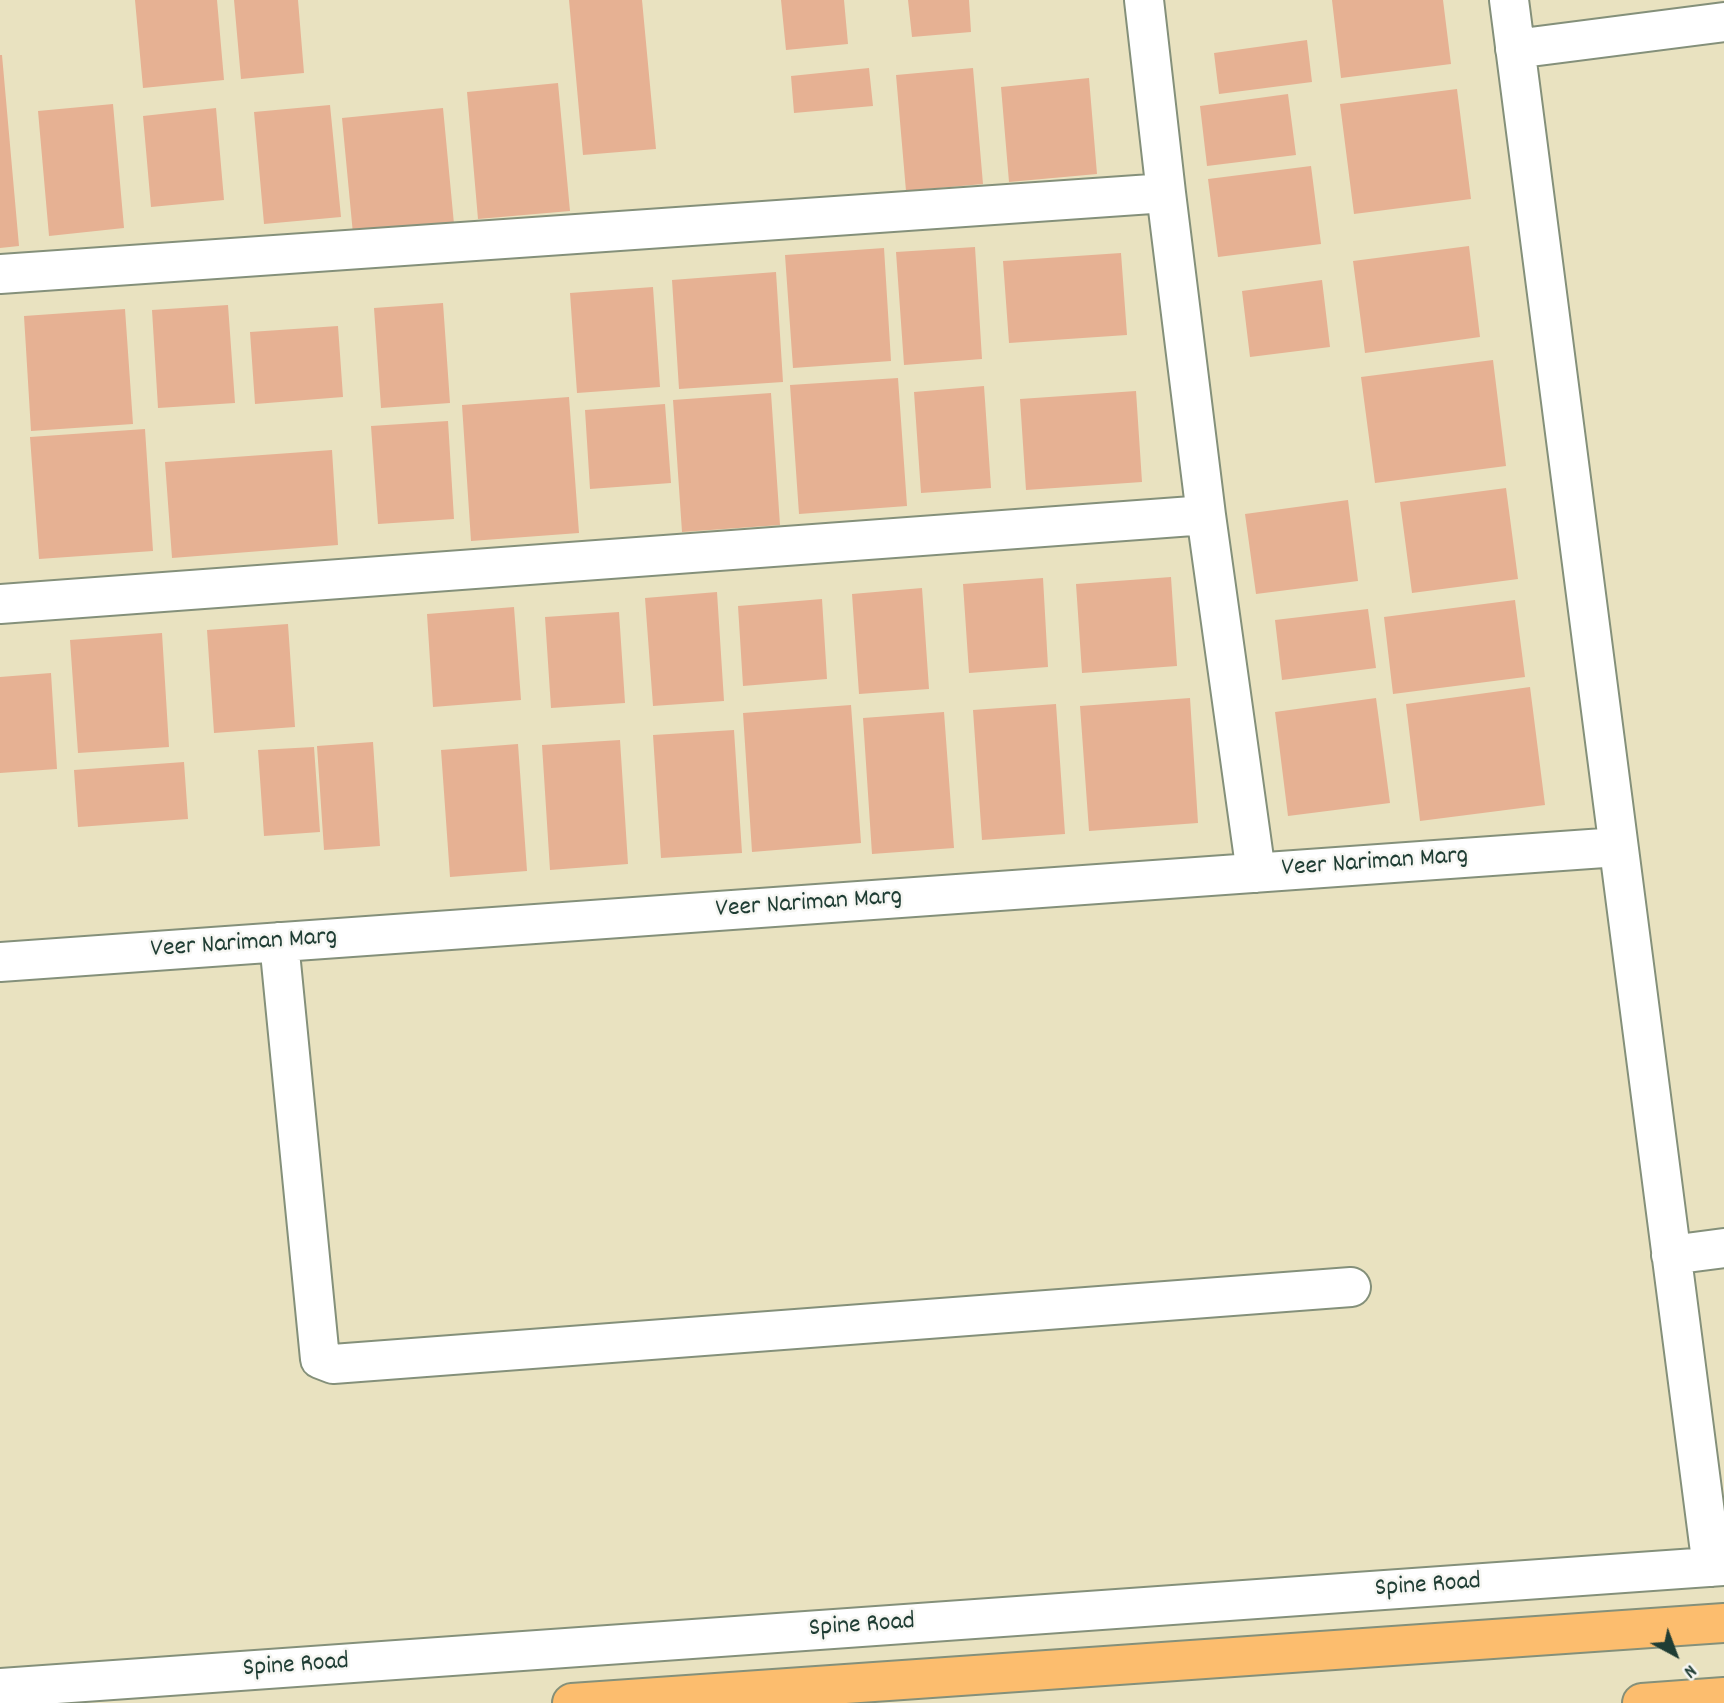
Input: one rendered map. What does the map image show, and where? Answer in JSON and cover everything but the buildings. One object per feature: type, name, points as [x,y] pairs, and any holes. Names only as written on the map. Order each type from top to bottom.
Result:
[{"type":"main road","points":[[572,1703],[1724,1623]]},
{"type":"main road","points":[[1642,1703],[1724,1697]]},
{"type":"street","points":[[1144,0],[1206,515],[1256,873]]},
{"type":"street","points":[[1509,0],[1671,1255],[1718,1567]]},
{"type":"street","points":[[1515,49],[1724,22]]},
{"type":"street","points":[[0,274],[1166,193]]},
{"type":"street","points":[[0,604],[1206,515]]},
{"type":"street","name":"Veer Nariman Marg","points":[[0,962],[1618,847]]},
{"type":"street","points":[[279,942],[320,1359],[333,1364],[1351,1287]]},
{"type":"street","points":[[1671,1255],[1724,1248]]},
{"type":"street","name":"Spine Road","points":[[0,1688],[1718,1567]]}]
